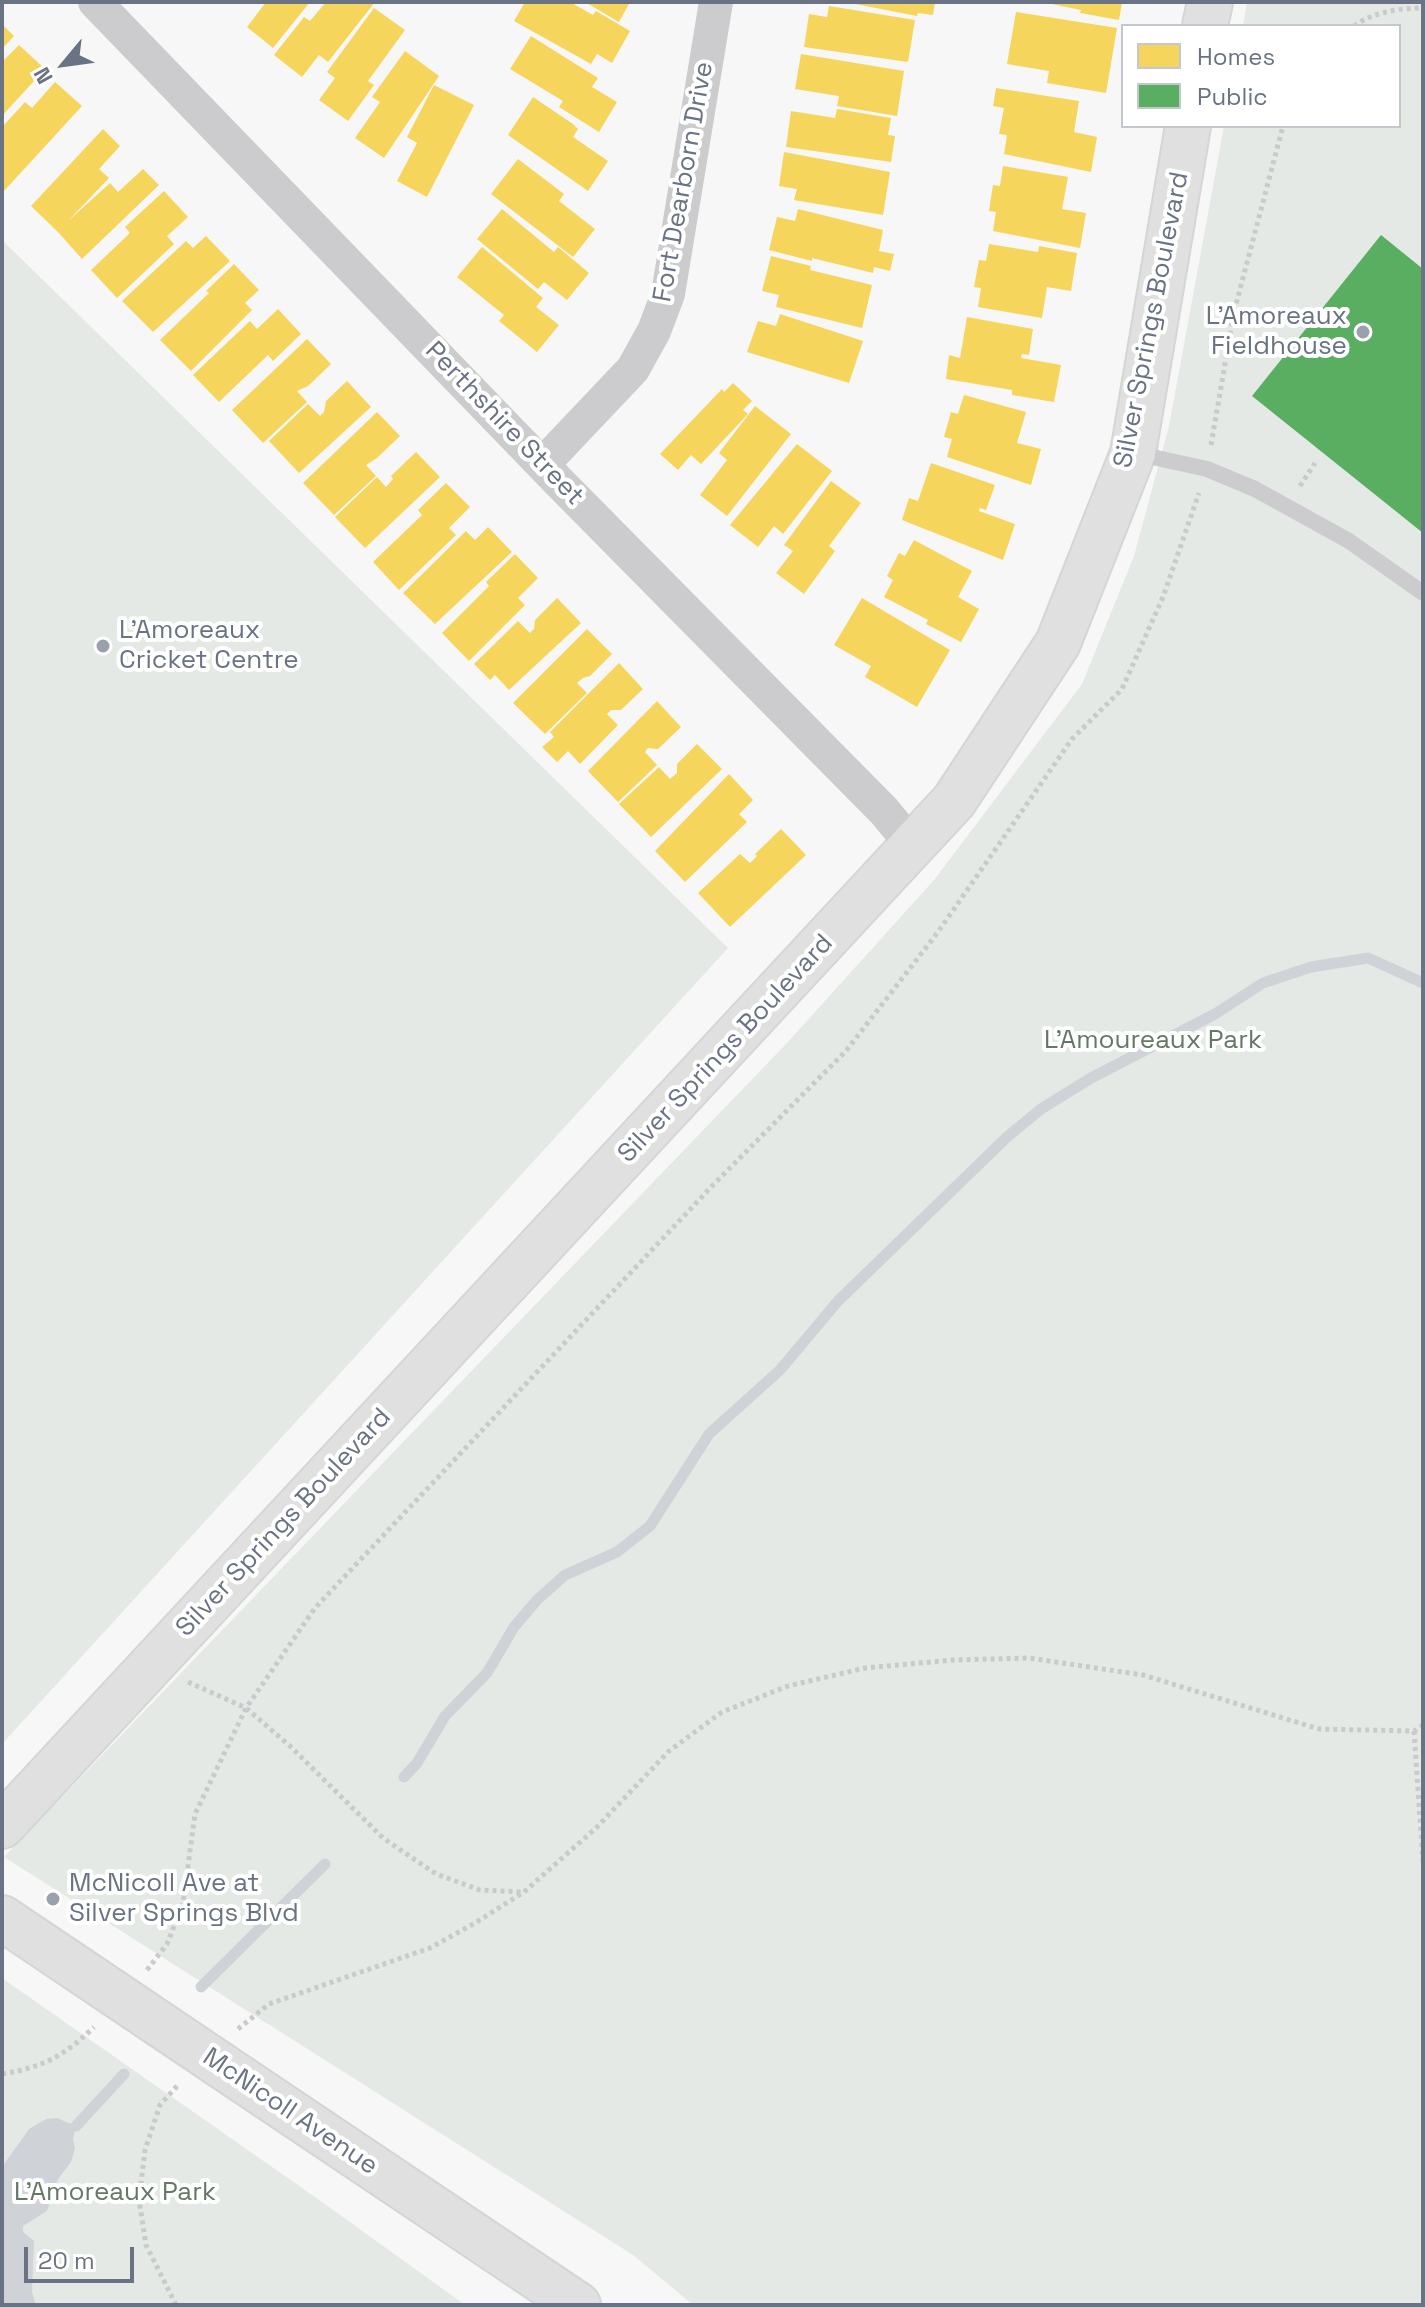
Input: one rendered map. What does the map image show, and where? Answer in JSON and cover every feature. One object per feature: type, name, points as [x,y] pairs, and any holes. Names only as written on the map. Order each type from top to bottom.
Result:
[{"type":"street","name":"Perthshire Street","points":[[95,2],[884,811],[913,846]]},
{"type":"street","name":"Fort Dearborn Drive","points":[[543,464],[633,369],[654,331],[668,294],[716,2]]},
{"type":"street","points":[[1205,24],[1210,2]]},
{"type":"street","name":"Silver Springs Boulevard","points":[[2,1826],[954,801],[1058,643],[1133,453],[1188,128]]},
{"type":"street","name":"McNicoll Avenue","points":[[2,1918],[578,2305]]},
{"type":"lane","points":[[1133,453],[1207,469],[1255,489],[1349,541],[1423,593]]},
{"type":"path","points":[[1357,24],[1364,19],[1405,8],[1423,8]]},
{"type":"path","points":[[143,1974],[167,1944],[183,1903],[195,1814],[246,1708],[315,1608],[714,1184],[846,1051],[920,956],[1072,739],[1122,689],[1163,597],[1207,469],[1234,312],[1282,128]]},
{"type":"path","points":[[149,1668],[202,1687],[246,1708],[290,1746],[383,1838],[436,1874],[480,1890],[524,1892],[596,1828],[669,1751],[722,1712],[788,1686],[865,1668],[953,1660],[1029,1658],[1143,1675],[1319,1729],[1414,1731],[1423,1725]]},
{"type":"path","points":[[1414,1731],[1423,1862]]},
{"type":"path","points":[[2,2074],[28,2070],[68,2052],[96,2024]]},
{"type":"green space","name":"L'Amoureaux Park","points":[[1247,2],[1423,2],[1423,2305],[693,2305],[633,2255],[4,1857],[786,1044],[934,880],[1082,684],[1134,556],[1169,426],[1224,128],[1401,128],[1401,24],[1243,24]]},
{"type":"green space","points":[[2,240],[728,948],[2,1744]]},
{"type":"green space","name":"L'Amoreaux Park","points":[[2,1978],[325,2204],[465,2305],[2,2305]]},
{"type":"shaded area","points":[[57,2118],[76,2126],[71,2162],[58,2179],[47,2211],[23,2226],[23,2232],[34,2241],[32,2292],[36,2305],[2,2305],[2,2167],[29,2129],[46,2119]]},
{"type":"building: Homes","points":[[266,2],[310,2],[273,48],[247,27]]},
{"type":"building: Homes","points":[[326,2],[375,2],[328,62],[319,55],[302,77],[274,55],[304,17],[310,21]]},
{"type":"building: Homes","points":[[525,2],[570,2],[593,15],[596,11],[630,31],[612,63],[597,54],[591,64],[514,21]]},
{"type":"building: Homes","points":[[585,2],[630,2],[619,22]]},
{"type":"building: Homes","points":[[845,2],[935,2],[933,15],[918,13],[917,16]]},
{"type":"building: Homes","points":[[1042,2],[1122,2],[1119,20]]},
{"type":"building: Homes","points":[[829,6],[915,20],[908,62],[804,47],[809,14],[827,17]]},
{"type":"building: Homes","points":[[374,8],[405,30],[368,81],[374,85],[348,121],[319,100],[335,78],[327,72]]},
{"type":"building: Homes","points":[[1016,12],[1117,28],[1106,93],[1047,83],[1049,71],[1007,64]]},
{"type":"building: Homes","points":[[2,24],[14,36],[2,49]]},
{"type":"building: Homes","points":[[531,36],[598,78],[592,87],[617,102],[599,132],[559,107],[563,101],[510,69]]},
{"type":"building: Homes","points":[[19,45],[45,69],[2,116],[2,62]]},
{"type":"building: Homes","points":[[405,51],[439,76],[384,158],[355,138],[380,102],[372,97]]},
{"type":"building: Homes","points":[[801,54],[904,71],[897,116],[837,106],[839,96],[795,89]]},
{"type":"building: Homes","points":[[55,82],[82,106],[4,191],[2,127],[25,102],[32,108]]},
{"type":"building: Homes","points":[[434,85],[474,105],[427,197],[397,181],[417,143],[407,137]]},
{"type":"building: Homes","points":[[996,88],[1079,101],[1074,132],[1097,137],[1091,172],[1004,154],[1007,135],[999,134],[1004,108],[993,106]]},
{"type":"building: Homes","points":[[533,97],[573,124],[578,129],[573,137],[608,161],[588,191],[508,135]]},
{"type":"building: Homes","points":[[837,109],[891,118],[888,135],[895,136],[891,162],[786,147],[791,111],[835,118]]},
{"type":"building: Homes","points":[[103,129],[120,146],[99,169],[109,178],[68,221],[110,183],[118,192],[143,169],[159,185],[82,259],[31,206]]},
{"type":"building: Homes","points":[[784,152],[890,172],[883,215],[794,200],[797,189],[779,186]]},
{"type":"building: Homes","points":[[518,159],[564,194],[559,201],[595,229],[573,257],[491,194]]},
{"type":"building: Homes","points":[[1003,166],[1068,177],[1062,209],[1086,213],[1080,248],[993,231],[996,212],[989,211],[993,185],[1000,186]]},
{"type":"building: Homes","points":[[164,191],[188,217],[167,236],[174,244],[117,298],[91,270],[130,233],[125,227]]},
{"type":"building: Homes","points":[[502,209],[554,252],[558,247],[589,273],[567,300],[544,282],[538,289],[477,239]]},
{"type":"building: Homes","points":[[798,209],[883,230],[879,251],[894,254],[890,271],[874,267],[873,273],[769,250],[777,217],[795,221]]},
{"type":"building: Homes","points":[[206,236],[230,261],[153,332],[122,301],[186,241],[193,248]]},
{"type":"building: Homes","points":[[989,244],[1038,252],[1039,246],[1077,253],[1071,291],[1047,287],[1042,318],[978,307],[981,288],[974,287],[979,260],[986,261]]},
{"type":"building: Homes","points":[[482,247],[543,298],[536,307],[559,325],[537,352],[499,321],[504,315],[457,277]]},
{"type":"building: Homes","points":[[771,256],[811,266],[810,270],[872,285],[862,328],[776,307],[779,295],[762,291]]},
{"type":"building: Homes","points":[[234,264],[259,290],[245,303],[252,310],[191,371],[160,340]]},
{"type":"building: Homes","points":[[278,309],[301,334],[273,361],[268,355],[219,402],[193,375],[250,321],[257,329]]},
{"type":"building: Homes","points":[[780,314],[863,341],[849,383],[747,352],[758,321],[776,326]]},
{"type":"building: Homes","points":[[967,317],[1033,329],[1029,355],[1022,354],[1021,358],[1061,365],[1054,402],[1012,395],[1012,390],[946,379],[949,355],[960,358]]},
{"type":"building: Homes","points":[[307,339],[331,364],[308,386],[297,391],[307,402],[263,443],[232,410]]},
{"type":"building: Homes","points":[[347,381],[371,407],[299,473],[269,441],[308,404],[320,416],[326,401]]},
{"type":"building: Homes","points":[[733,383],[752,401],[743,410],[748,414],[701,464],[691,455],[678,470],[660,454],[722,389],[724,392]]},
{"type":"building: Homes","points":[[964,395],[1026,412],[1017,443],[1041,449],[1031,485],[947,457],[952,439],[944,437],[951,412],[958,414]]},
{"type":"building: Homes","points":[[755,406],[791,434],[727,516],[700,495],[727,460],[719,453]]},
{"type":"building: Homes","points":[[377,412],[400,436],[366,465],[376,476],[334,515],[303,483]]},
{"type":"building: Homes","points":[[797,444],[832,471],[783,534],[774,526],[758,547],[730,525]]},
{"type":"building: Homes","points":[[416,452],[440,477],[365,548],[335,517],[377,477],[386,487],[393,479],[391,476]]},
{"type":"building: Homes","points":[[931,463],[995,485],[986,510],[980,508],[979,511],[1015,524],[1003,560],[902,520],[909,498],[918,501]]},
{"type":"building: Homes","points":[[831,481],[861,503],[829,546],[835,551],[804,594],[776,573],[793,551],[784,545]]},
{"type":"building: Homes","points":[[446,483],[470,507],[449,528],[456,535],[399,590],[373,562],[422,515],[418,510]]},
{"type":"building: Homes","points":[[488,527],[512,552],[435,624],[403,593],[466,531],[475,540]]},
{"type":"building: Homes","points":[[914,540],[972,571],[958,597],[979,609],[961,642],[884,597],[893,580],[887,576],[899,553],[905,556]]},
{"type":"building: Homes","points":[[515,554],[538,578],[518,598],[525,605],[469,661],[442,633],[489,586],[486,582]]},
{"type":"building: Homes","points":[[557,598],[581,623],[509,690],[495,675],[490,680],[474,664],[518,621],[530,633],[535,620]]},
{"type":"building: Homes","points":[[862,598],[950,650],[917,707],[865,677],[871,666],[834,645]]},
{"type":"building: Homes","points":[[587,629],[612,654],[590,676],[577,683],[587,693],[545,734],[513,703]]},
{"type":"building: Homes","points":[[619,663],[643,689],[621,710],[611,710],[607,714],[618,725],[580,764],[568,751],[557,762],[542,747],[554,737],[550,732]]},
{"type":"building: Homes","points":[[657,701],[681,727],[658,749],[648,748],[645,752],[657,765],[618,802],[588,771]]},
{"type":"building: Homes","points":[[697,744],[722,769],[651,837],[619,804],[659,767],[670,779],[677,773],[677,764]]},
{"type":"building: Homes","points":[[729,774],[753,800],[739,814],[747,822],[685,882],[655,851]]},
{"type":"building: Homes","points":[[781,829],[806,855],[730,927],[698,893],[740,854],[750,863]]},
{"type":"building: Public","name":"L'Amoreaux Fieldhouse","points":[[1381,235],[1423,269],[1423,533],[1252,396]]},
{"type":"waterway","points":[[404,1777],[417,1763],[445,1716],[487,1673],[514,1627],[537,1600],[565,1575],[617,1552],[650,1526],[709,1434],[780,1370],[838,1301],[1007,1137],[1041,1109],[1091,1078],[1215,1014],[1263,983],[1311,967],[1368,958],[1423,983]]},
{"type":"waterway","points":[[201,1987],[325,1864]]},
{"type":"waterway","points":[[76,2126],[124,2074]]},
{"type":"place","name":"L'Amoreaux Fieldhouse","points":[[1363,332]]},
{"type":"place","name":"L'Amoreaux Cricket Centre","points":[[103,646]]},
{"type":"place","name":"McNicoll Ave at Silver Springs Blvd","points":[[53,1899]]}]
